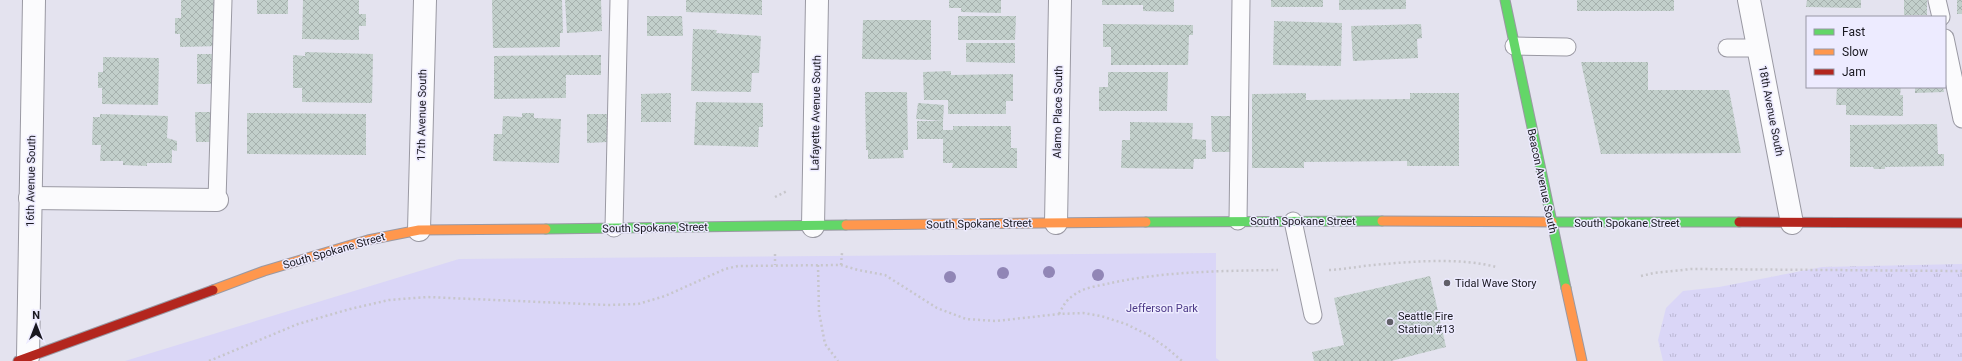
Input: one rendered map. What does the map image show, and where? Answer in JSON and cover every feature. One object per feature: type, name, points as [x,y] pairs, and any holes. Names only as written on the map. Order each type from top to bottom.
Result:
[{"type":"main road","name":"Beacon Avenue South","points":[[1505,0],[1551,222],[1582,361]]},
{"type":"main road","name":"South Spokane Street","points":[[24,360],[264,271],[368,240],[419,230],[1238,221],[1962,223]]},
{"type":"street","name":"16th Avenue South","points":[[24,360],[30,198],[34,0]]},
{"type":"street","name":"17th Avenue South","points":[[419,230],[425,0]]},
{"type":"street","name":"Lafayette Avenue South","points":[[813,226],[818,0]]},
{"type":"street","name":"Alamo Place South","points":[[1056,223],[1060,0]]},
{"type":"street","name":"18th Avenue South","points":[[1749,0],[1792,222]]},
{"type":"street","points":[[30,198],[217,200]]},
{"type":"lane","points":[[217,200],[223,0]]},
{"type":"lane","points":[[614,228],[619,0]]},
{"type":"lane","points":[[1238,221],[1241,0]]},
{"type":"lane","points":[[1937,0],[1941,16]]},
{"type":"lane","points":[[1946,43],[1962,119]]},
{"type":"lane","points":[[1514,46],[1568,47]]},
{"type":"lane","points":[[1727,48],[1759,48]]},
{"type":"lane","points":[[1294,221],[1313,315]]},
{"type":"path","points":[[775,258],[775,265]]},
{"type":"path","points":[[841,258],[841,265]]},
{"type":"path","points":[[1059,314],[1065,302],[1074,294],[1087,288],[1140,277],[1194,271],[1346,270],[1384,264],[1440,262],[1481,263],[1496,267]]},
{"type":"path","points":[[209,361],[298,324],[350,309],[389,300],[427,298],[608,305],[638,304],[665,296],[725,269],[752,265],[841,265],[885,275],[937,308],[966,319],[996,321],[1059,314],[1083,313],[1101,316],[1126,324],[1148,335],[1167,348],[1182,361]]},
{"type":"path","points":[[818,265],[819,312],[825,344],[838,361]]},
{"type":"path","points":[[1641,276],[1691,269],[1962,271]]},
{"type":"green space","name":"Jefferson Park","points":[[1216,253],[1216,358],[1220,361],[125,361],[459,259]]},
{"type":"green space","points":[[1962,264],[1962,361],[1663,361],[1658,340],[1666,308],[1683,291],[1719,287],[1822,267]]},
{"type":"building","points":[[181,0],[219,0],[220,46],[180,47],[180,34],[175,34],[175,18],[181,18]]},
{"type":"building","points":[[257,0],[288,0],[288,14],[257,14]]},
{"type":"building","points":[[303,0],[359,0],[359,14],[366,14],[366,26],[359,26],[359,40],[302,39]]},
{"type":"building","points":[[492,0],[562,0],[563,33],[560,33],[560,47],[493,48]]},
{"type":"building","points":[[565,0],[601,0],[602,31],[567,33]]},
{"type":"building","points":[[686,0],[762,0],[762,15],[686,12]]},
{"type":"building","points":[[949,0],[1001,0],[1001,13],[961,12],[961,8],[949,8]]},
{"type":"building","points":[[1102,0],[1174,0],[1174,12],[1143,11],[1143,5],[1102,5]]},
{"type":"building","points":[[1271,0],[1323,0],[1323,7],[1271,7]]},
{"type":"building","points":[[1339,0],[1406,0],[1406,9],[1339,10]]},
{"type":"building","points":[[1577,0],[1674,0],[1674,11],[1577,11]]},
{"type":"building","points":[[1807,0],[1861,0],[1861,8],[1806,7]]},
{"type":"building","points":[[1904,0],[1927,0],[1927,15],[1904,15]]},
{"type":"building","points":[[1957,0],[1962,0],[1962,14],[1957,14]]},
{"type":"building","points":[[647,16],[682,16],[683,36],[647,36]]},
{"type":"building","points":[[958,16],[1016,16],[1015,40],[958,40]]},
{"type":"building","points":[[863,20],[931,20],[931,60],[862,59]]},
{"type":"building","points":[[1274,21],[1342,23],[1341,66],[1273,65]]},
{"type":"building","points":[[1103,24],[1193,25],[1193,35],[1189,35],[1188,65],[1111,65],[1111,47],[1103,47]]},
{"type":"building","points":[[1421,24],[1422,38],[1417,39],[1418,58],[1353,61],[1351,26]]},
{"type":"building","points":[[693,29],[717,30],[716,33],[761,36],[759,73],[752,73],[751,92],[691,91]]},
{"type":"building","points":[[966,43],[1015,43],[1015,63],[966,62]]},
{"type":"building","points":[[305,52],[373,54],[372,103],[302,102],[302,88],[293,88],[293,55],[305,56]]},
{"type":"building","points":[[197,54],[219,54],[219,84],[197,84]]},
{"type":"building","points":[[601,55],[601,75],[566,75],[566,98],[494,99],[494,56]]},
{"type":"building","points":[[103,57],[159,58],[158,105],[102,104],[102,88],[98,88],[98,72],[103,72]]},
{"type":"building","points":[[1581,62],[1648,62],[1648,90],[1729,90],[1741,153],[1601,154]]},
{"type":"building","points":[[951,71],[951,75],[1013,74],[1013,101],[1006,101],[1006,114],[948,114],[948,100],[924,100],[923,72]]},
{"type":"building","points":[[1108,72],[1168,72],[1167,111],[1099,111],[1099,87],[1108,87]]},
{"type":"building","points":[[1837,88],[1901,88],[1900,95],[1903,95],[1903,116],[1846,115],[1846,105],[1836,105]]},
{"type":"building","points":[[1915,88],[1943,88],[1944,92],[1915,93]]},
{"type":"building","points":[[865,92],[907,92],[908,150],[903,150],[904,158],[868,159],[868,150],[866,150]]},
{"type":"building","points":[[671,93],[671,122],[641,122],[641,94]]},
{"type":"building","points":[[1306,93],[1306,100],[1410,99],[1410,93],[1459,93],[1459,166],[1407,166],[1407,161],[1304,162],[1304,168],[1252,168],[1252,94]]},
{"type":"building","points":[[696,102],[763,103],[763,127],[759,127],[758,147],[694,145]]},
{"type":"building","points":[[918,103],[944,105],[943,121],[916,119]]},
{"type":"building","points":[[195,112],[218,112],[218,142],[196,142]]},
{"type":"building","points":[[247,113],[366,114],[366,155],[247,154]]},
{"type":"building","points":[[522,113],[534,113],[534,118],[561,119],[559,163],[493,161],[494,134],[502,134],[503,116],[522,117]]},
{"type":"building","points":[[100,114],[168,116],[167,138],[177,141],[177,151],[172,150],[172,163],[147,163],[147,166],[123,165],[123,161],[100,161],[101,145],[92,145],[93,117],[100,117]]},
{"type":"building","points":[[587,114],[607,114],[608,142],[587,143]]},
{"type":"building","points":[[1211,116],[1232,116],[1233,152],[1212,152]]},
{"type":"building","points":[[917,121],[943,121],[943,130],[953,130],[953,126],[1011,126],[1011,148],[1017,148],[1017,168],[952,168],[953,163],[943,163],[943,139],[917,139]]},
{"type":"building","points":[[1130,122],[1193,123],[1192,139],[1206,140],[1206,159],[1194,159],[1193,169],[1121,168],[1122,140],[1130,140]]},
{"type":"building","points":[[1937,124],[1938,154],[1944,154],[1944,166],[1885,167],[1885,169],[1874,169],[1873,167],[1850,167],[1850,125]]},
{"type":"building","name":"Seattle Fire Station #13","points":[[1430,276],[1446,347],[1391,361],[1314,361],[1312,352],[1344,345],[1334,298]]},
{"type":"traffic: fast","points":[[1505,0],[1566,288]]},
{"type":"traffic: fast","points":[[1146,222],[1382,221]]},
{"type":"traffic: fast","points":[[1552,222],[1739,222]]},
{"type":"traffic: fast","points":[[546,229],[846,225]]},
{"type":"traffic: slow","points":[[1382,221],[1552,222]]},
{"type":"traffic: slow","points":[[846,225],[1146,222]]},
{"type":"traffic: slow","points":[[213,290],[264,271],[368,240],[419,230],[546,229]]},
{"type":"traffic: slow","points":[[1566,288],[1582,361]]},
{"type":"traffic: jam","points":[[1739,222],[1962,223]]},
{"type":"traffic: jam","points":[[18,361],[213,290]]},
{"type":"place","name":"Tidal Wave Story","points":[[1447,283]]},
{"type":"place","name":"Seattle Fire Station #13","points":[[1390,322]]}]
